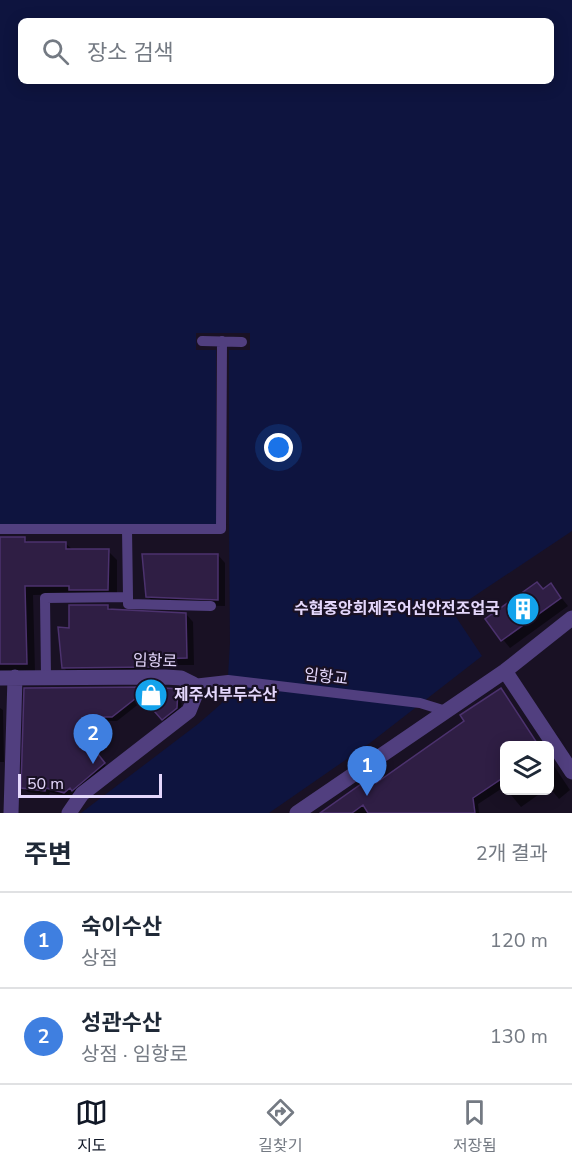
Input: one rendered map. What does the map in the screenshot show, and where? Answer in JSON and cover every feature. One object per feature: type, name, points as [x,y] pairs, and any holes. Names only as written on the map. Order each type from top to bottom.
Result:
[{"type":"street","points":[[297,813],[505,671],[572,618]]},
{"type":"street","points":[[505,671],[572,772]]},
{"type":"street","name":"임항로","points":[[7,677],[165,677],[181,678],[193,684],[195,696],[189,711],[82,794],[69,813]]},
{"type":"street","points":[[7,677],[11,813]]},
{"type":"lane","points":[[0,529],[219,530],[223,527],[222,341]]},
{"type":"lane","points":[[202,342],[242,342]]},
{"type":"lane","points":[[127,530],[128,604],[211,606]]},
{"type":"lane","points":[[46,677],[45,598],[128,597]]},
{"type":"lane","name":"임항교","points":[[193,684],[228,680],[420,703],[446,711]]},
{"type":"shaded area","points":[[0,0],[572,0],[572,531],[452,611],[482,656],[370,743],[269,813],[81,813],[198,724],[221,704],[227,693],[230,643],[229,524],[0,525]]},
{"type":"pier","points":[[196,333],[250,333],[250,350],[229,350],[229,524],[216,524],[216,350],[196,350]]},
{"type":"building","points":[[0,537],[25,537],[25,542],[66,542],[66,549],[109,549],[108,590],[69,590],[69,586],[25,586],[27,664],[0,664]]},
{"type":"building","points":[[142,554],[218,554],[218,600],[146,597]]},
{"type":"building","name":"수협중앙회제주어선안전조업국","points":[[537,582],[543,589],[551,583],[561,598],[501,641],[485,619]]},
{"type":"building","points":[[69,605],[108,605],[108,609],[186,613],[187,658],[151,659],[151,667],[62,668],[58,627],[69,628]]},
{"type":"building","points":[[151,687],[178,689],[177,708],[162,720],[140,695],[112,717],[92,717],[87,740],[105,763],[72,791],[70,788],[64,793],[46,788],[45,791],[21,788],[24,688]]},
{"type":"building","points":[[501,688],[536,741],[500,741],[500,780],[473,798],[475,813],[368,813],[363,805],[352,813],[320,813],[371,777],[376,783],[464,721],[460,715]]},
{"type":"place","name":"수협중앙회제주어선안전조업국","points":[[523,609]]},
{"type":"place","name":"제주서부두수산","points":[[151,695]]},
{"type":"place","name":"성관수산","points":[[93,764]]},
{"type":"place","name":"숙이수산","points":[[367,796]]}]
